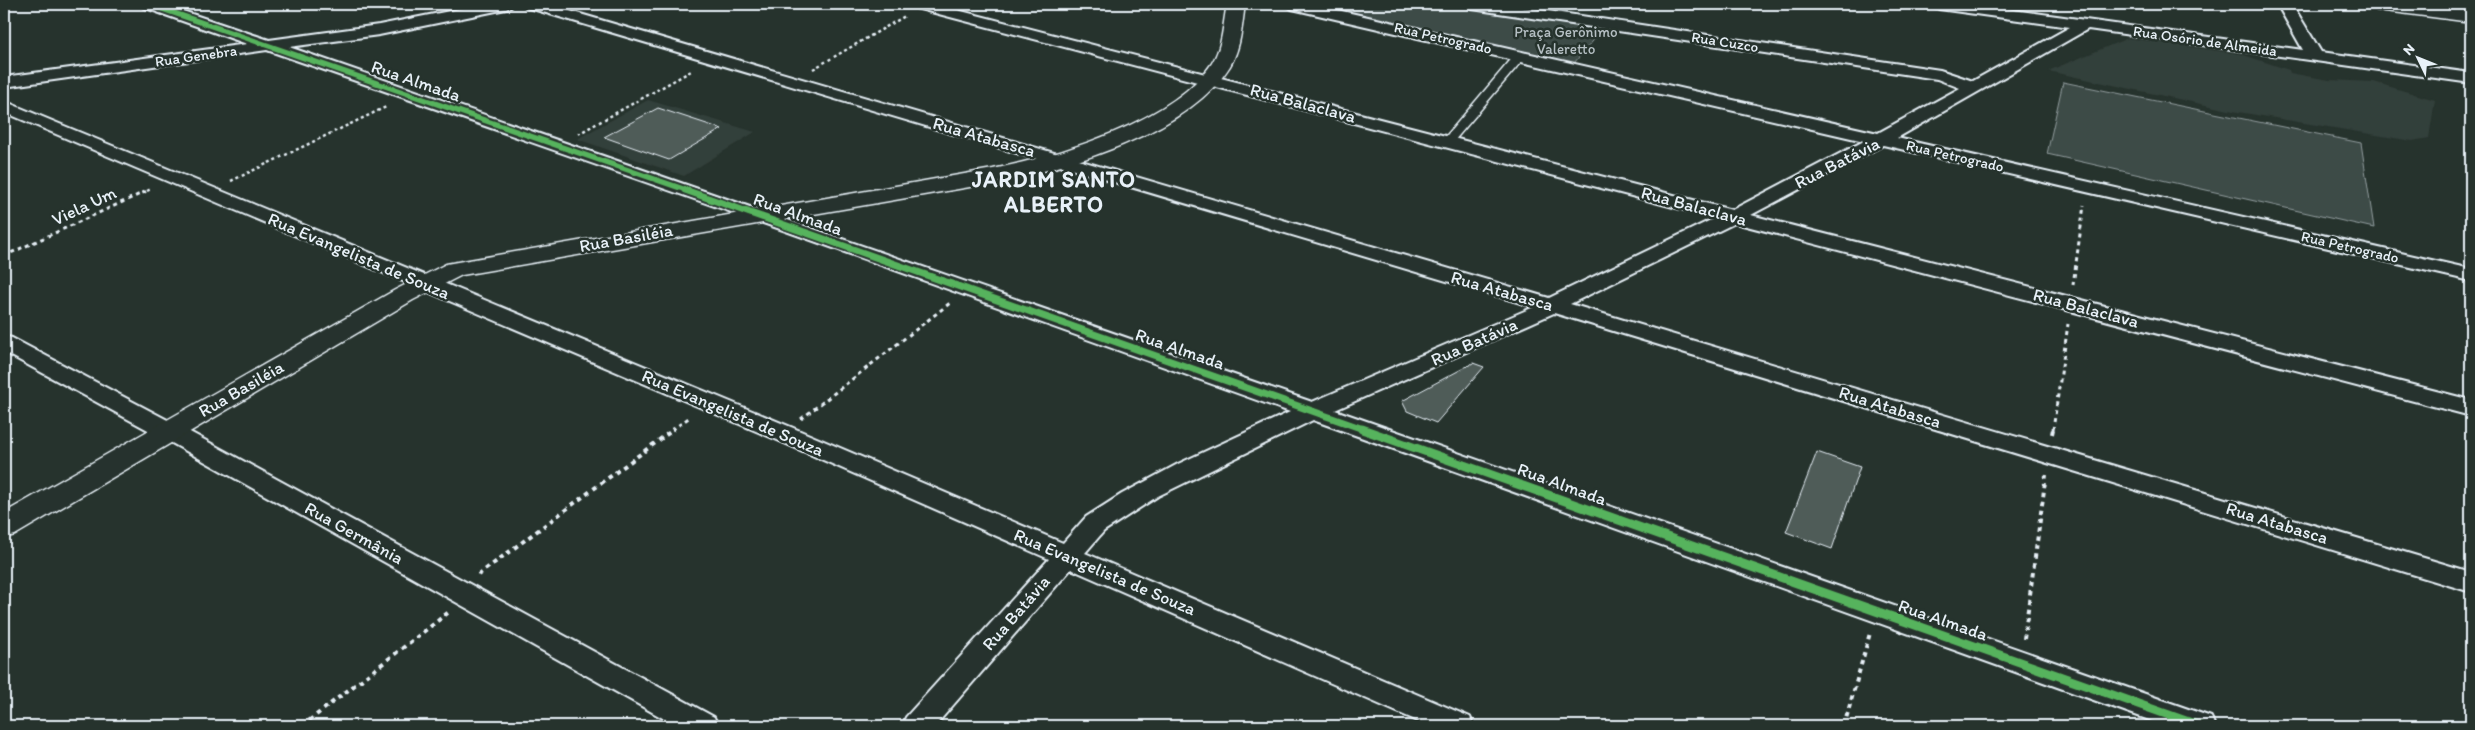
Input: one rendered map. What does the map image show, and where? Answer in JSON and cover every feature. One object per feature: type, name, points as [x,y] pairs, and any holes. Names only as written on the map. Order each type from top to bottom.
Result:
[{"type":"street","name":"Rua Almada","points":[[148,4],[410,96],[558,145],[2200,726]]},
{"type":"street","name":"Rua Genebra","points":[[4,82],[413,24],[506,4]]},
{"type":"street","name":"Rua Atabasca","points":[[531,4],[1063,160],[2471,582]]},
{"type":"street","name":"Rua Basiléia","points":[[4,527],[442,274],[472,265],[994,176],[1063,160],[1147,124],[1190,96],[1210,79],[1221,65],[1227,51],[1236,4]]},
{"type":"street","name":"Rua Petrogrado","points":[[1292,4],[2471,275]]},
{"type":"street","name":"Rua Cuzco","points":[[1472,4],[1940,75],[1975,88]]},
{"type":"street","name":"Rua Osório de Almeida","points":[[1938,4],[2471,78]]},
{"type":"street","points":[[2285,4],[2315,56]]},
{"type":"street","points":[[2377,4],[2471,16]]},
{"type":"street","name":"Rua Balaclava","points":[[920,5],[1448,140],[1733,217],[2471,408]]},
{"type":"street","name":"Rua Batávia","points":[[916,726],[1095,524],[1130,500],[1176,475],[1313,411],[1533,316],[1733,217],[1883,139],[2086,24]]},
{"type":"street","name":"Rua Evangelista de Souza","points":[[4,106],[424,284],[783,433],[1459,726]]},
{"type":"street","name":"Rua Germânia","points":[[4,342],[703,726]]},
{"type":"lane","points":[[1448,140],[1520,56]]},
{"type":"path","points":[[793,80],[920,5]]},
{"type":"path","points":[[558,145],[716,58]]},
{"type":"path","points":[[208,192],[410,96]]},
{"type":"path","points":[[2020,662],[2087,186]]},
{"type":"path","points":[[783,433],[967,290]]},
{"type":"path","points":[[302,726],[463,594],[710,402]]},
{"type":"path","points":[[1844,726],[1876,612]]},
{"type":"shaded area","points":[[2128,38],[2241,54],[2289,70],[2290,73],[2329,80],[2374,82],[2435,100],[2429,138],[2412,141],[2238,112],[2048,71]]},
{"type":"shaded area","points":[[648,100],[755,132],[684,176],[577,139]]},
{"type":"green space","name":"Praça Gerônimo Valeretto","points":[[1314,4],[1453,4],[1605,27],[1574,63]]},
{"type":"green space","points":[[2063,82],[2361,143],[2374,228],[2047,154]]},
{"type":"building","points":[[658,108],[722,129],[669,160],[604,137]]},
{"type":"building","points":[[1473,363],[1484,367],[1436,423],[1407,411],[1402,401]]},
{"type":"building","points":[[1817,452],[1860,467],[1832,549],[1786,532]]},
{"type":"cycle path","points":[[148,4],[793,227],[2200,726]]},
{"type":"district","name":"JARDIM SANTO ALBERTO","points":[[1054,192]]}]
